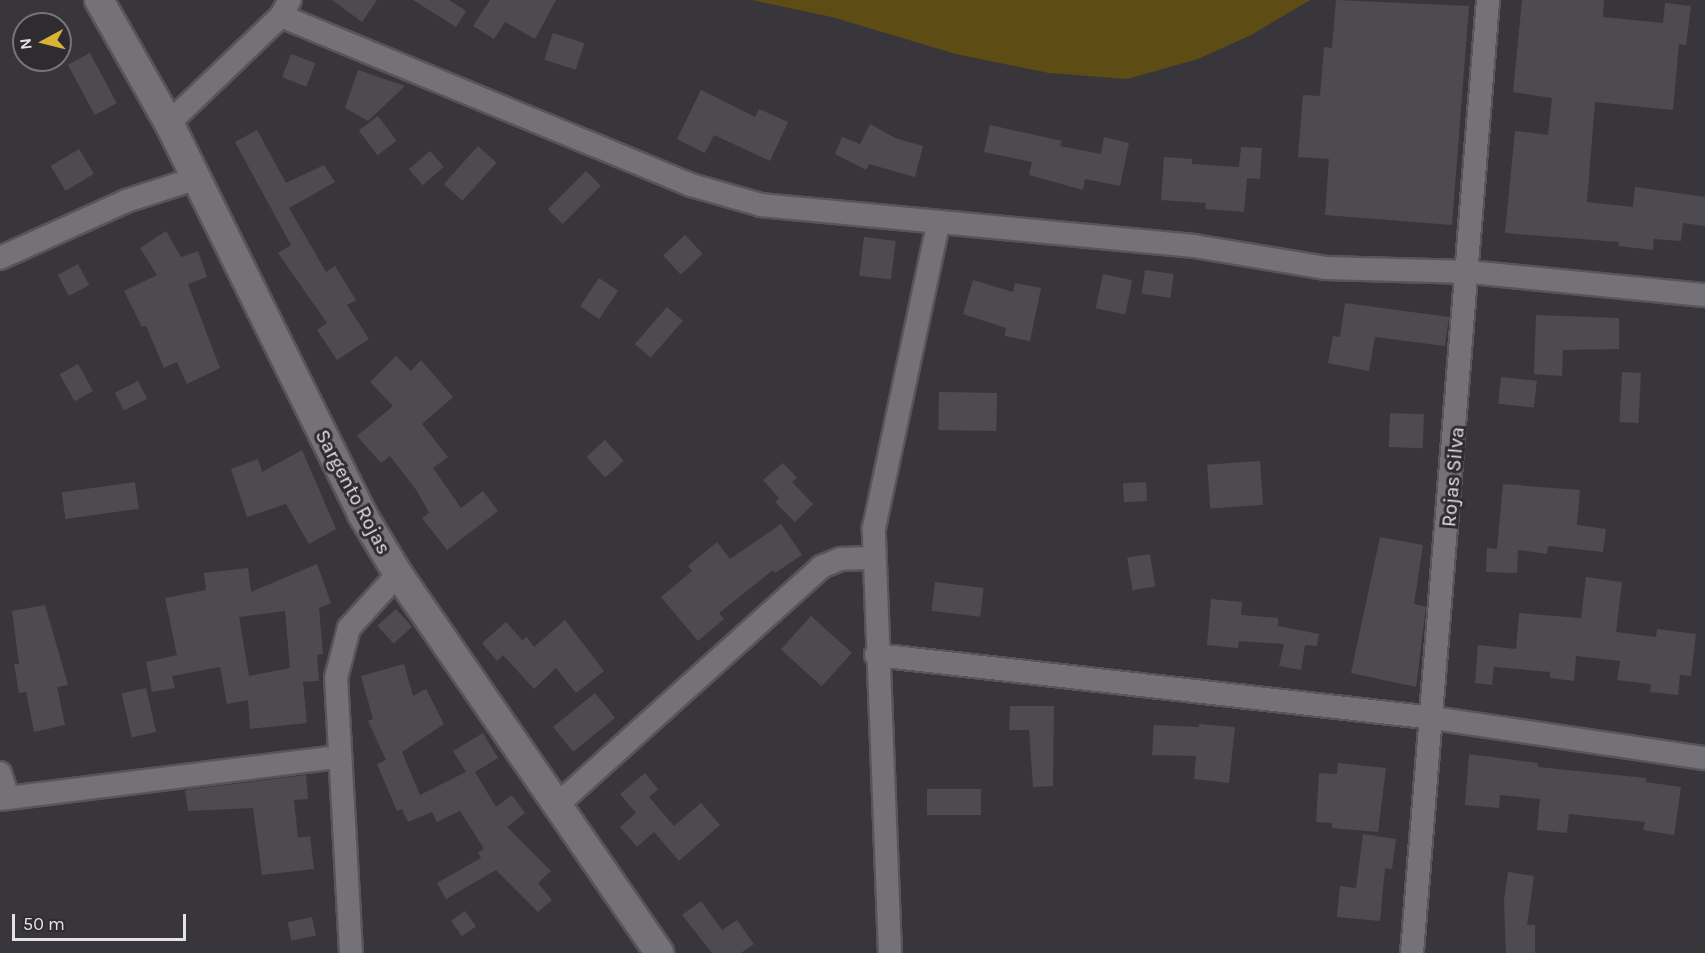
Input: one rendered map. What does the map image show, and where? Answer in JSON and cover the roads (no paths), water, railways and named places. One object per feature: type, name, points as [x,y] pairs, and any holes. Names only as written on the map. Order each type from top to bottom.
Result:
[{"type":"street","name":"Sargento Rojas","points":[[99,0],[169,123],[362,514],[398,574],[659,953]]},
{"type":"street","name":"Rojas Silva","points":[[1412,953],[1469,272],[1488,0]]},
{"type":"street","points":[[169,123],[286,8],[691,185],[761,205],[938,225],[1194,246],[1325,267],[1469,272],[1705,295]]},
{"type":"street","points":[[0,258],[126,201],[197,178]]},
{"type":"street","points":[[890,953],[876,655],[874,528],[882,475],[938,225]]},
{"type":"street","points":[[557,805],[821,567],[841,559],[874,558]]},
{"type":"street","points":[[351,953],[338,757],[336,678],[349,628],[398,574]]},
{"type":"street","points":[[876,655],[1432,718],[1705,758]]},
{"type":"street","points":[[0,773],[4,798],[338,757]]}]
